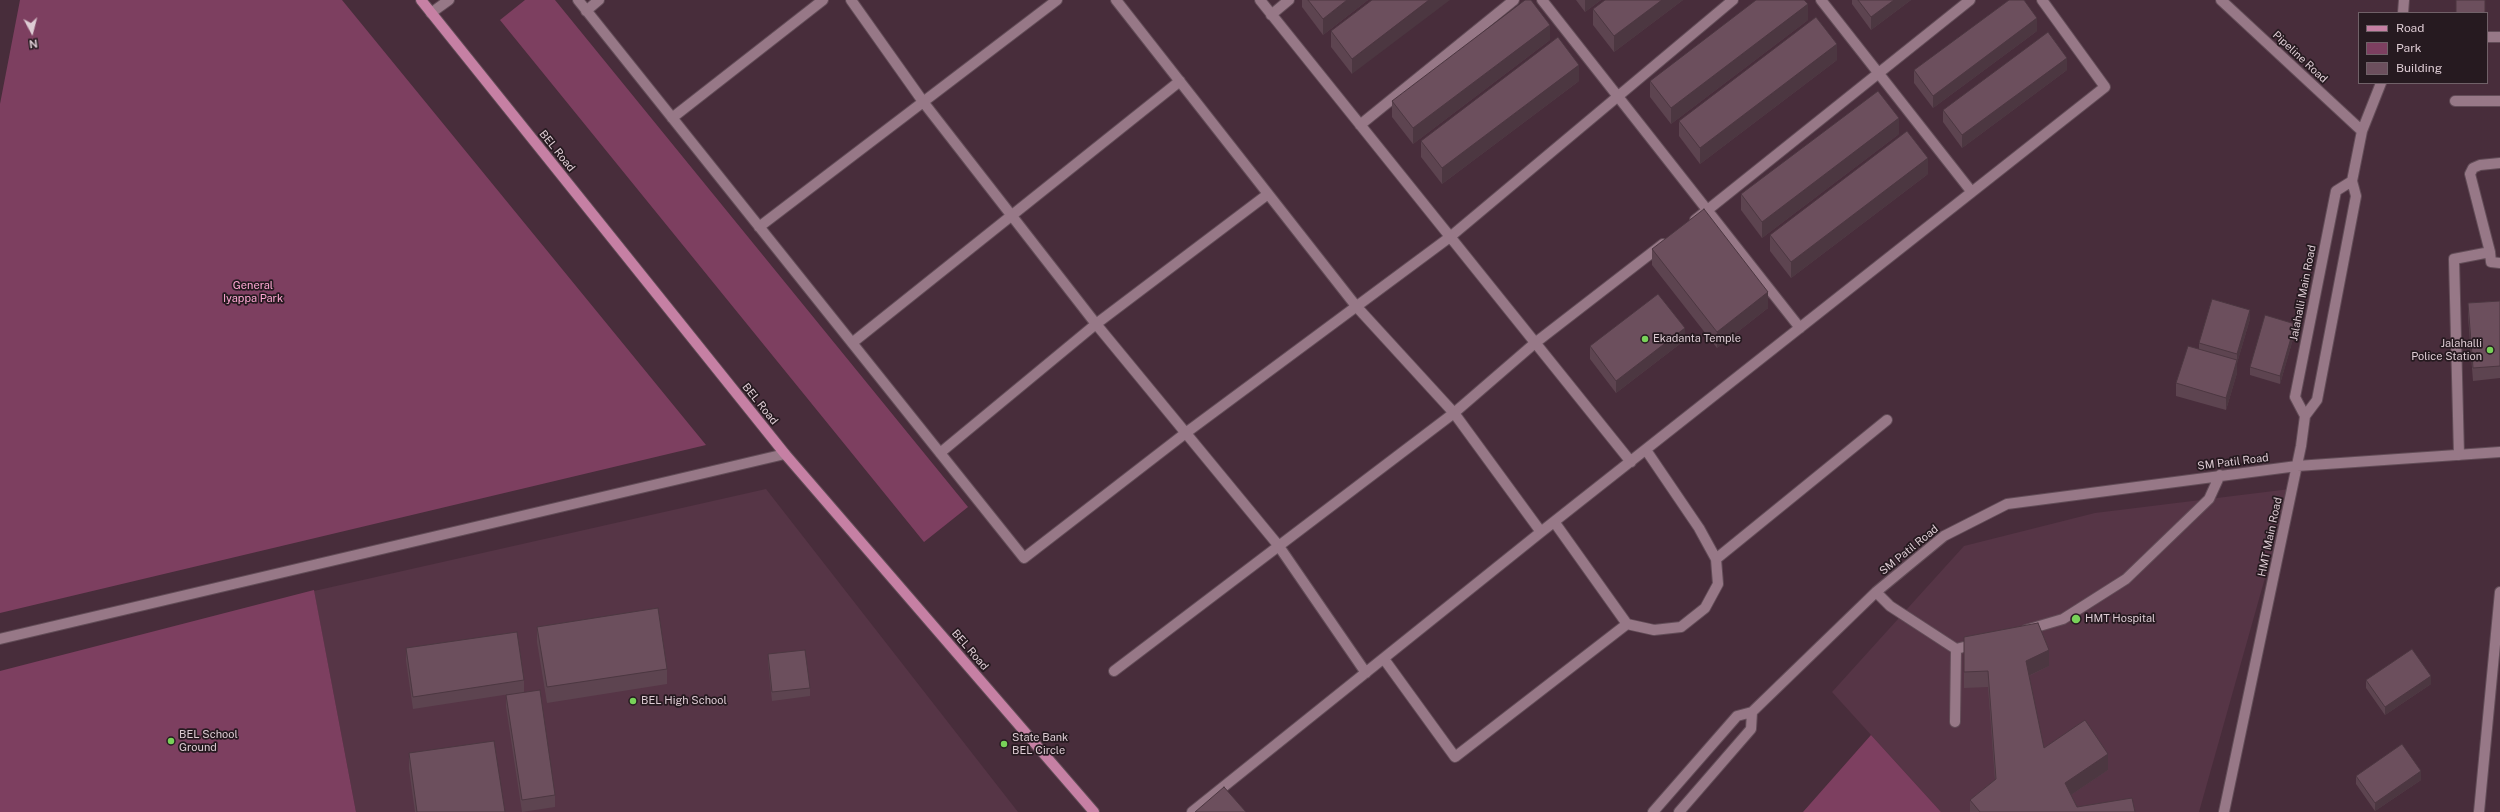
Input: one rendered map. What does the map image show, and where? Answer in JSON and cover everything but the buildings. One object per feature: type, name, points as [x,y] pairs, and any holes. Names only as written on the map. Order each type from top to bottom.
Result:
[{"type":"main road","name":"BEL Road","points":[[421,0],[785,454],[1094,812]]},
{"type":"street","points":[[431,13],[449,0]]},
{"type":"street","points":[[578,0],[1024,558],[1187,432],[1450,237],[1733,0]]},
{"type":"street","points":[[586,11],[599,0]]},
{"type":"street","points":[[672,118],[823,0]]},
{"type":"street","points":[[851,0],[924,103],[1096,324],[1187,432],[1278,545],[1366,673]]},
{"type":"street","points":[[759,227],[924,103],[1057,0]]},
{"type":"street","points":[[1116,0],[1356,306],[1454,413],[1541,532]]},
{"type":"street","points":[[1260,0],[1631,462]]},
{"type":"street","points":[[1271,15],[1289,0]]},
{"type":"street","points":[[1360,125],[1514,0]]},
{"type":"street","points":[[1542,0],[1800,328]]},
{"type":"street","points":[[1821,0],[1971,191]]},
{"type":"street","points":[[1689,225],[1970,0]]},
{"type":"street","points":[[1192,812],[1541,532],[1555,523],[1971,191],[2105,87],[2042,0]]},
{"type":"street","name":"Pipeline Road","points":[[2221,0],[2362,131]]},
{"type":"street","points":[[2403,12],[2404,0]]},
{"type":"street","points":[[2488,37],[2500,37]]},
{"type":"street","points":[[852,343],[1180,81]]},
{"type":"street","points":[[2382,84],[2362,131],[2352,181],[2356,196],[2317,400],[2305,416],[2297,466],[2500,452]]},
{"type":"street","points":[[2455,101],[2500,101]]},
{"type":"street","points":[[2500,163],[2480,165],[2473,168],[2470,174],[2490,252],[2490,262],[2500,263]]},
{"type":"street","name":"Jalahalli Main Road","points":[[2305,416],[2295,397],[2336,191],[2352,181]]},
{"type":"street","points":[[940,453],[1096,324],[1268,194]]},
{"type":"street","points":[[1114,671],[1278,545],[1454,413],[1535,343],[1670,239]]},
{"type":"street","points":[[2459,454],[2454,259],[2490,252]]},
{"type":"street","points":[[1716,559],[1887,420]]},
{"type":"street","points":[[1555,523],[1627,624],[1654,630],[1681,627],[1705,608],[1718,584],[1716,559],[1699,528],[1646,450]]},
{"type":"street","points":[[0,639],[785,454]]},
{"type":"street","name":"SM Patil Road","points":[[1752,712],[1876,592],[1944,536],[2007,504],[2297,466]]},
{"type":"street","name":"HMT Main Road","points":[[2224,812],[2297,466]]},
{"type":"street","points":[[2017,632],[2063,619],[2126,579],[2209,499],[2220,476]]},
{"type":"street","points":[[1876,592],[1890,606],[1956,649],[1987,641]]},
{"type":"street","points":[[2479,812],[2499,624],[2500,592]]},
{"type":"street","points":[[1384,659],[1455,757],[1627,624]]},
{"type":"street","points":[[1954,722],[1956,649]]},
{"type":"street","points":[[1653,812],[1737,716],[1752,712],[1751,729],[1679,812]]},
{"type":"shaded area","name":"BEL High School","points":[[766,489],[1018,812],[356,812],[314,591]]},
{"type":"shaded area","name":"HMT Hospital","points":[[2290,489],[2199,812],[1941,812],[1832,692],[1964,546],[2095,513]]},
{"type":"green space","name":"General Iyappa Park","points":[[20,0],[342,0],[706,445],[0,613],[0,104]]},
{"type":"green space","points":[[525,0],[555,0],[968,507],[924,542],[500,20]]},
{"type":"green space","name":"BEL School Ground","points":[[314,590],[356,812],[0,812],[0,671]]},
{"type":"green space","points":[[1871,735],[1941,812],[1803,812]]},
{"type":"place","name":"Ekadanta Temple","points":[[1645,339]]},
{"type":"place","name":"Jalahalli Police Station","points":[[2490,350]]},
{"type":"place","name":"HMT Hospital","points":[[2076,619]]},
{"type":"place","name":"BEL High School","points":[[633,701]]},
{"type":"place","name":"BEL School Ground","points":[[171,741]]},
{"type":"place","name":"State Bank BEL Circle","points":[[1004,744]]}]
